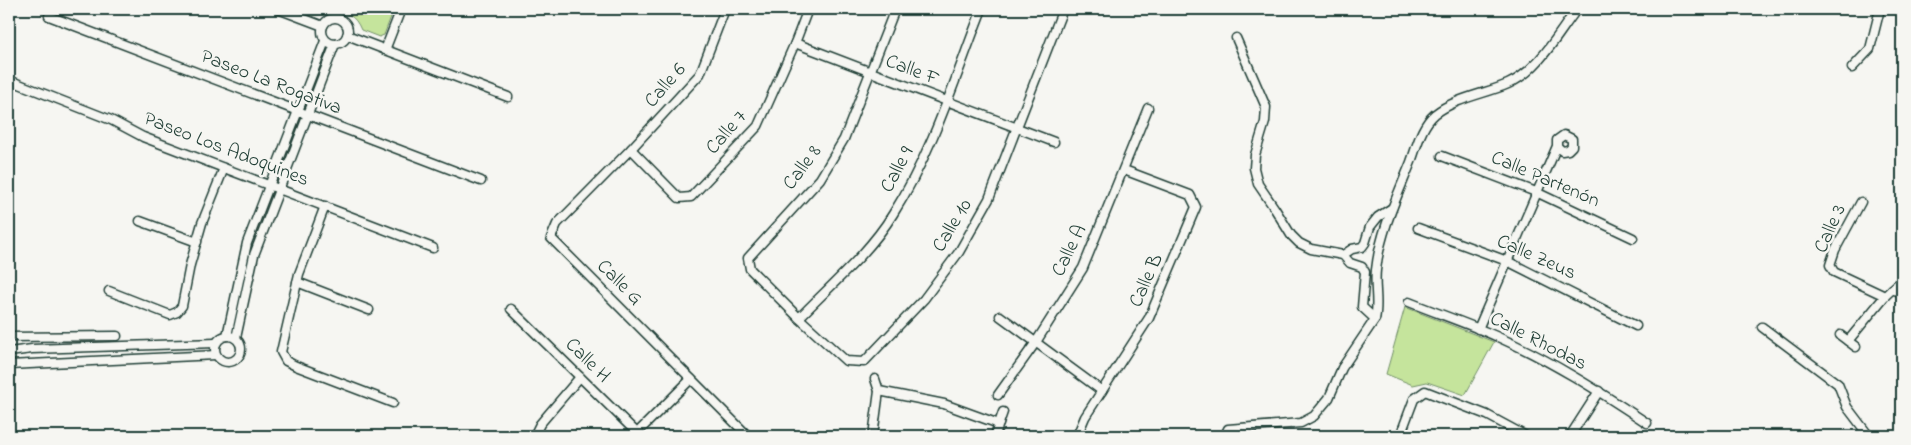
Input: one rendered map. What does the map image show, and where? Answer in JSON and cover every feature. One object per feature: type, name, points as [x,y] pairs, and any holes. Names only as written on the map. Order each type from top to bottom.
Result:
[{"type":"street","points":[[278,9],[291,11],[323,26]]},
{"type":"street","points":[[385,50],[401,9]]},
{"type":"street","name":"Calle 6","points":[[631,149],[700,74],[726,9]]},
{"type":"street","name":"Calle 7","points":[[631,149],[678,198],[691,197],[758,126],[808,9]]},
{"type":"street","name":"Calle 8","points":[[799,318],[750,269],[748,258],[820,179],[844,139],[895,9]]},
{"type":"street","name":"Calle 9","points":[[799,318],[864,252],[892,216],[922,163],[982,9]]},
{"type":"street","name":"Calle 10","points":[[799,318],[846,361],[864,362],[924,299],[959,252],[988,199],[1063,9]]},
{"type":"street","points":[[1225,436],[1228,429],[1301,423],[1314,416],[1329,398],[1342,368],[1375,319],[1377,311],[1376,271],[1392,208],[1423,131],[1434,115],[1454,103],[1510,83],[1533,67],[1577,9]]},
{"type":"street","points":[[1852,68],[1870,49],[1880,9]]},
{"type":"street","name":"Paseo La Rogativa","points":[[49,16],[481,181]]},
{"type":"street","points":[[330,19],[339,19],[346,24],[347,35],[343,41],[335,44],[325,41],[321,33],[323,26],[330,19]]},
{"type":"street","points":[[347,35],[508,98]]},
{"type":"street","points":[[1236,38],[1266,107],[1265,122],[1255,155],[1254,168],[1258,184],[1291,235],[1299,243],[1311,249],[1343,255],[1350,263],[1362,267],[1365,272],[1361,305],[1363,310],[1375,319]]},
{"type":"street","points":[[227,336],[244,253],[325,41]]},
{"type":"street","name":"Calle F","points":[[795,43],[1054,142]]},
{"type":"street","points":[[236,338],[254,255],[335,44]]},
{"type":"street","name":"Paseo Los Adoquines","points":[[9,80],[111,120],[143,137],[433,248]]},
{"type":"street","name":"Calle A","points":[[998,395],[1036,342],[1083,268],[1148,108]]},
{"type":"street","points":[[1478,329],[1557,146]]},
{"type":"street","name":"Calle G","points":[[631,149],[556,224],[551,238],[748,436]]},
{"type":"street","name":"Calle Partenón","points":[[1442,156],[1536,192],[1633,238]]},
{"type":"street","points":[[109,291],[170,315],[177,312],[182,306],[190,265],[202,223],[224,168]]},
{"type":"street","name":"Calle B","points":[[1078,436],[1084,417],[1149,318],[1196,207],[1190,195],[1124,170]]},
{"type":"street","name":"Calle 3","points":[[1861,202],[1835,250],[1830,264],[1834,272],[1885,296]]},
{"type":"street","points":[[325,206],[297,282],[281,352],[286,361],[393,403]]},
{"type":"street","points":[[1343,255],[1352,249],[1362,247],[1366,243],[1370,227],[1378,217],[1392,208]]},
{"type":"street","points":[[140,221],[197,242]]},
{"type":"street","name":"Calle Zeus","points":[[1418,228],[1507,261],[1636,326]]},
{"type":"street","points":[[1848,341],[1885,296],[1902,280]]},
{"type":"street","points":[[297,282],[369,310]]},
{"type":"street","points":[[1892,289],[1902,293]]},
{"type":"street","name":"Calle Rhodas","points":[[1409,302],[1517,346],[1599,391],[1647,422]]},
{"type":"street","name":"Calle H","points":[[511,309],[637,435]]},
{"type":"street","points":[[1000,316],[1102,391]]},
{"type":"street","points":[[1762,327],[1838,384],[1846,407],[1868,436]]},
{"type":"street","points":[[1840,335],[1856,347]]},
{"type":"street","points":[[9,337],[117,336]]},
{"type":"street","points":[[9,352],[32,349],[216,343],[227,336],[236,338],[239,341],[242,349],[239,358],[231,362],[222,361],[216,355],[216,343]]},
{"type":"street","points":[[9,365],[216,355]]},
{"type":"street","points":[[534,436],[540,424],[580,377]]},
{"type":"street","points":[[637,435],[691,379]]},
{"type":"street","points":[[873,436],[879,391],[875,379]]},
{"type":"street","points":[[879,391],[944,404],[999,424]]},
{"type":"street","points":[[1400,436],[1414,399],[1426,391],[1487,415],[1526,436]]},
{"type":"street","points":[[1570,436],[1599,391]]},
{"type":"street","points":[[995,435],[1004,412]]},
{"type":"green space","points":[[304,9],[394,9],[384,35],[379,37],[361,30],[356,21],[344,13],[314,15],[307,14]]},
{"type":"green space","points":[[1405,307],[1494,342],[1465,395],[1427,382],[1413,385],[1386,374]]}]
